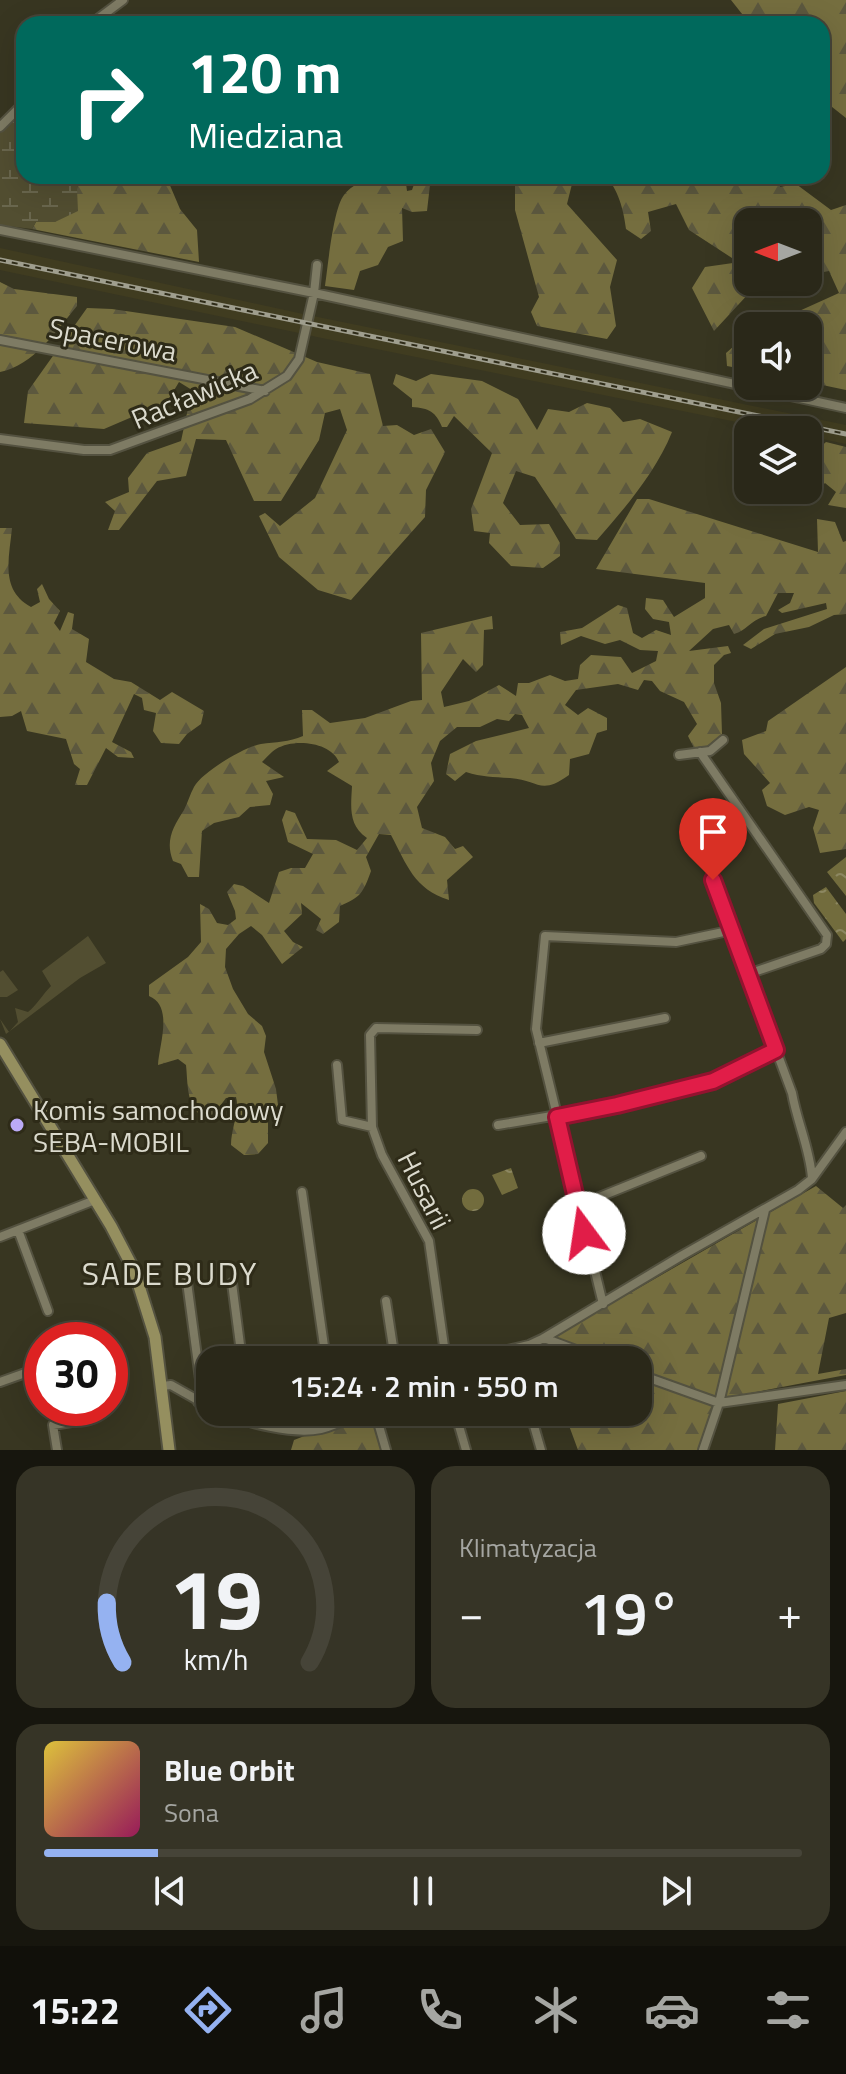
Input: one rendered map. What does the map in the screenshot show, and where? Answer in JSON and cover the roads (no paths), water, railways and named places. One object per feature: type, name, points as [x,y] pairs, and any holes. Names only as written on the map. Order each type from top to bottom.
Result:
[{"type":"main road","points":[[0,1044],[95,1200],[141,1287],[151,1322],[162,1386],[169,1450]]},
{"type":"street","points":[[102,16],[123,0]]},
{"type":"street","points":[[0,127],[16,111]]},
{"type":"street","points":[[0,230],[314,293],[846,408]]},
{"type":"street","name":"Racławicka","points":[[0,439],[84,450],[110,450],[265,391],[287,376],[299,359],[317,265]]},
{"type":"street","name":"Spacerowa","points":[[0,340],[265,391]]},
{"type":"street","points":[[679,755],[710,751],[723,740]]},
{"type":"street","points":[[700,752],[827,935],[826,944],[821,949],[748,974]]},
{"type":"street","points":[[713,880],[792,1093],[811,1159],[812,1179]]},
{"type":"street","points":[[603,1304],[536,1029],[545,936],[676,942],[733,930]]},
{"type":"street","points":[[539,1043],[665,1018]]},
{"type":"street","points":[[372,1127],[370,1035],[373,1030],[428,1027],[477,1030]]},
{"type":"street","points":[[498,1125],[617,1105],[713,1081],[776,1050]]},
{"type":"street","name":"Husarii","points":[[337,1065],[342,1120],[372,1127],[382,1155],[429,1241],[444,1346]]},
{"type":"street","points":[[521,1346],[544,1338],[765,1210],[812,1179],[846,1132]]},
{"type":"street","points":[[577,1206],[701,1156]]},
{"type":"street","points":[[302,1192],[324,1346]]},
{"type":"street","points":[[0,1237],[95,1200]]},
{"type":"street","points":[[703,1450],[719,1403],[765,1210]]},
{"type":"street","points":[[18,1230],[48,1311]]},
{"type":"street","points":[[187,1282],[196,1349]]},
{"type":"street","points":[[232,1283],[240,1346]]},
{"type":"street","points":[[386,1301],[393,1346]]},
{"type":"street","points":[[544,1338],[565,1346]]},
{"type":"street","points":[[0,1382],[24,1373]]},
{"type":"street","points":[[652,1379],[719,1403],[846,1385]]},
{"type":"street","points":[[162,1386],[171,1385],[196,1401]]},
{"type":"street","points":[[53,1426],[57,1450]]},
{"type":"street","points":[[274,1426],[304,1430],[331,1426]]},
{"type":"street","points":[[379,1426],[386,1450]]},
{"type":"street","points":[[459,1426],[466,1450]]},
{"type":"street","points":[[534,1426],[541,1450]]},
{"type":"water","points":[[846,857],[846,896],[827,872]]},
{"type":"water","points":[[826,887],[846,914],[846,939],[843,942],[814,903],[813,895]]},
{"type":"water","points":[[511,1168],[518,1188],[502,1195],[492,1175]]},
{"type":"water","points":[[473,1189],[481,1192],[484,1200],[481,1208],[473,1211],[465,1208],[462,1200],[465,1192]]},
{"type":"railway","points":[[0,260],[846,434]]},
{"type":"place","name":"Komis samochodowy SEBA-MOBIL","points":[[17,1125]]},
{"type":"district","name":"SADE BUDY","points":[[170,1273]]}]
